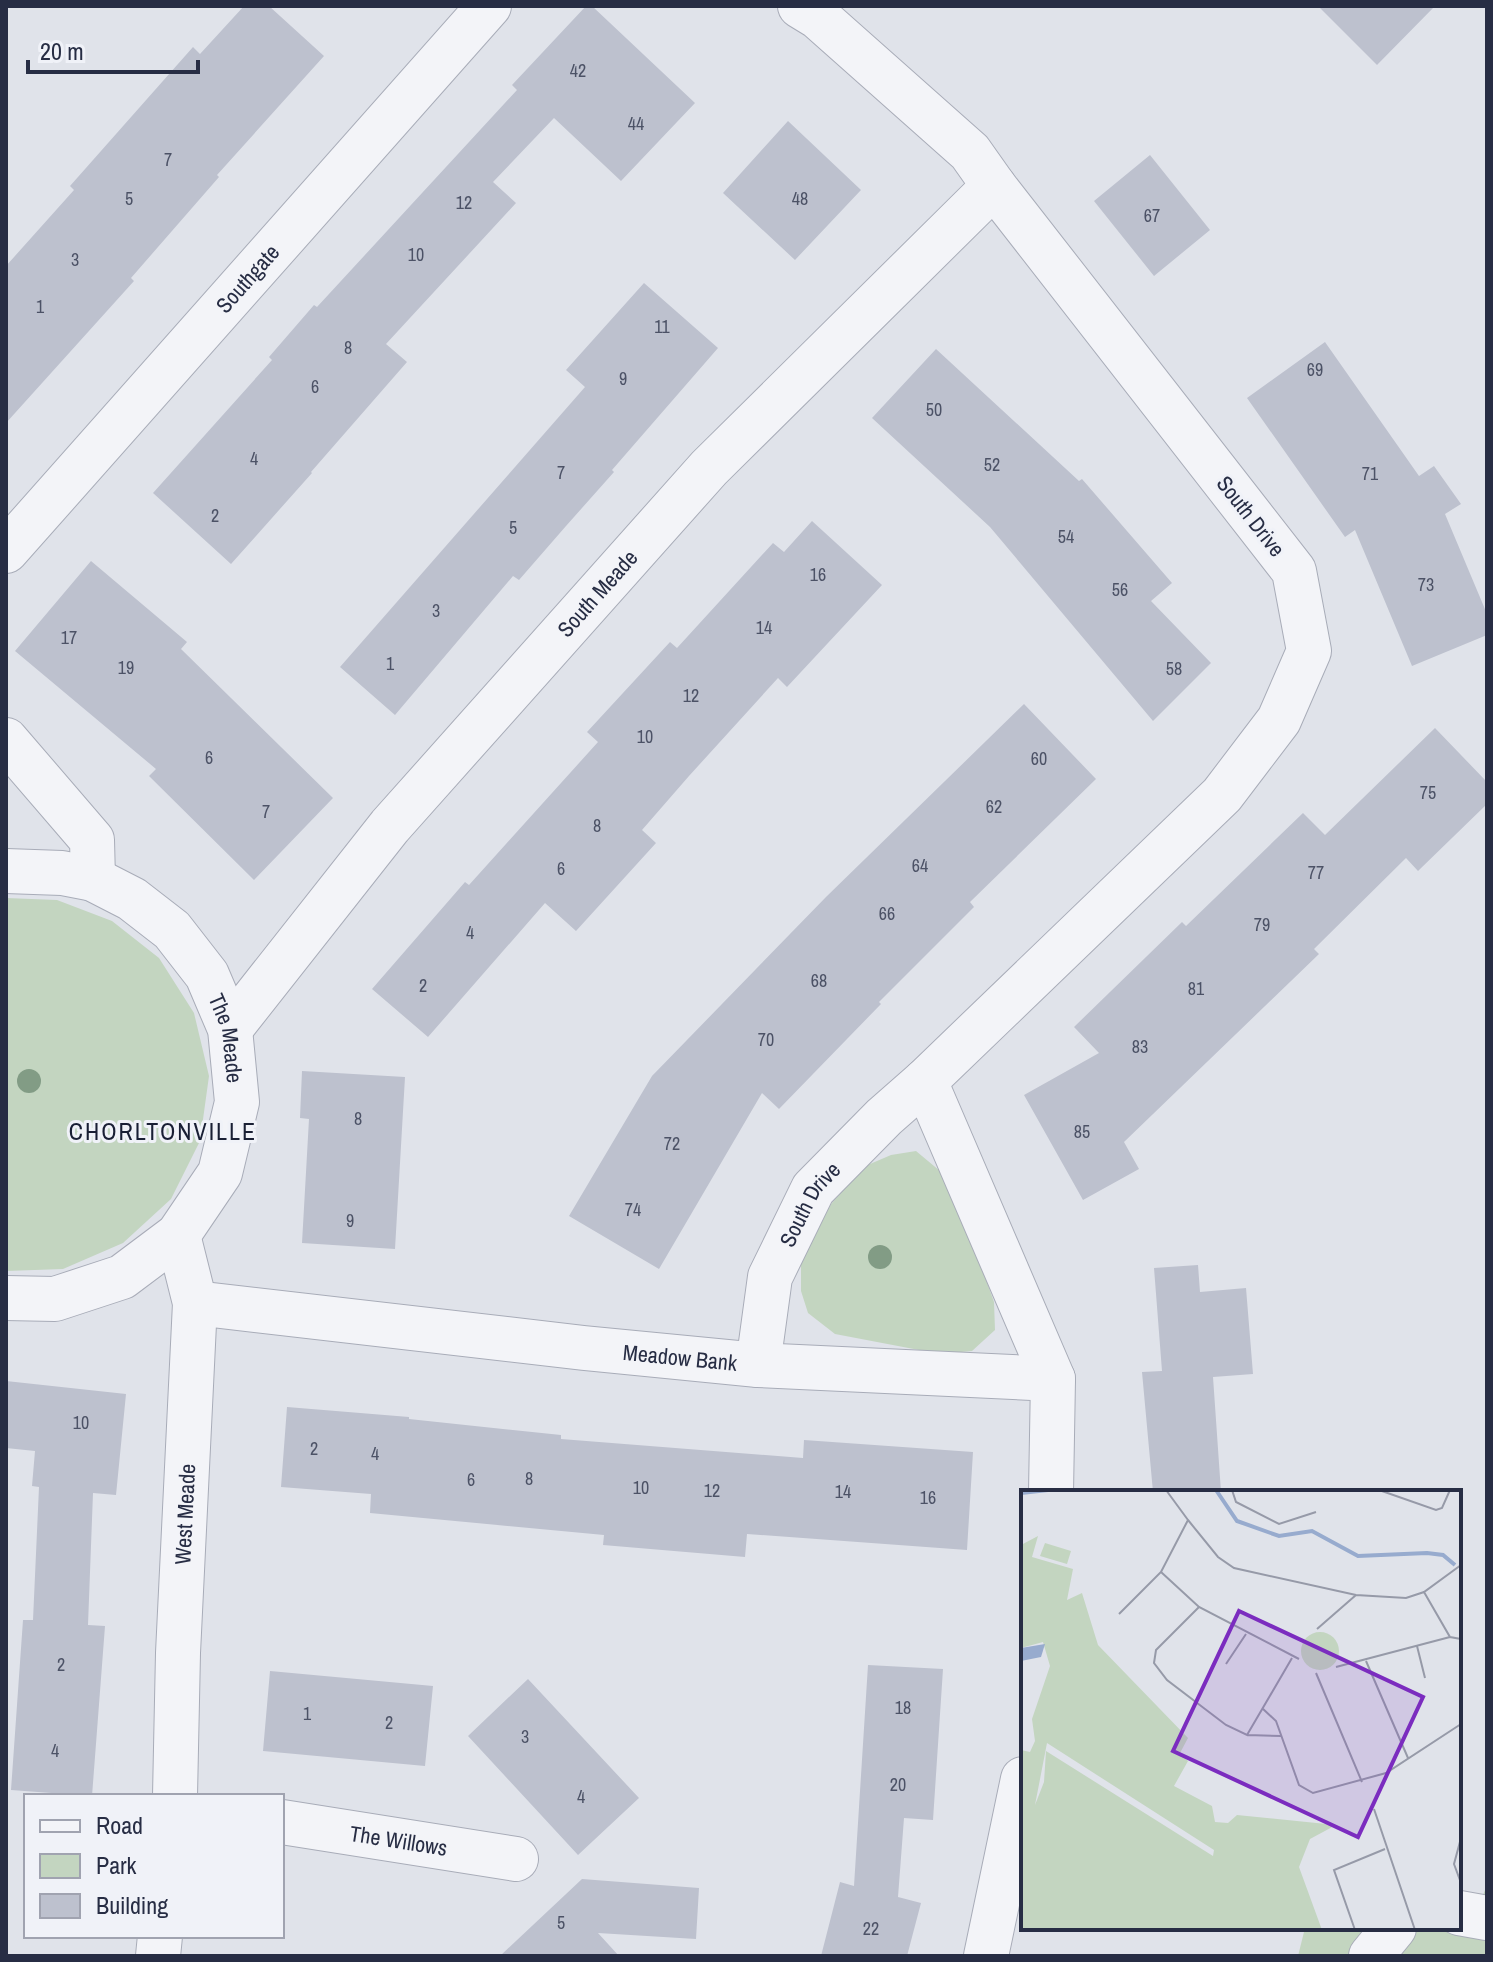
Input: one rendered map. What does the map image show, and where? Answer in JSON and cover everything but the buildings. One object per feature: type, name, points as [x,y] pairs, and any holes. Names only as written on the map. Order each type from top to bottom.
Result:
[{"type":"street","name":"Southgate","points":[[6,551],[489,6]]},
{"type":"street","name":"South Drive","points":[[758,1365],[770,1277],[813,1189],[884,1117],[1222,795],[1279,720],[1309,651],[1294,571],[970,152],[818,17],[800,6]]},
{"type":"street","name":"South Meade","points":[[230,1029],[390,826],[709,468],[994,186]]},
{"type":"street","points":[[6,740],[92,840],[93,879]]},
{"type":"street","name":"The Meade","points":[[6,871],[62,873],[93,879],[132,899],[172,930],[207,975],[230,1029],[237,1102],[220,1173],[178,1235],[122,1277],[55,1299],[6,1298]]},
{"type":"street","points":[[925,1081],[1053,1379],[1051,1490]]},
{"type":"street","name":"West Meade","points":[[175,1794],[178,1653],[195,1303],[178,1235]]},
{"type":"street","name":"Meadow Bank","points":[[195,1303],[758,1365],[1053,1379]]},
{"type":"street","points":[[986,1956],[1021,1789]]},
{"type":"street","name":"The Willows","points":[[284,1822],[516,1859]]},
{"type":"street","points":[[1461,1913],[1487,1918]]},
{"type":"street","points":[[1371,1956],[1392,1930]]},
{"type":"green space","points":[[6,898],[57,900],[112,921],[159,958],[194,1013],[209,1076],[200,1141],[171,1199],[123,1243],[63,1269],[6,1271]]},
{"type":"green space","points":[[916,1151],[940,1171],[960,1207],[994,1302],[995,1330],[972,1351],[940,1354],[835,1334],[808,1313],[801,1291],[801,1256],[831,1204],[863,1167],[891,1155]]},
{"type":"green space","points":[[1487,1885],[1487,1956],[1298,1956],[1304,1930],[1461,1930],[1461,1925]]},
{"type":"district","name":"CHORLTONVILLE","points":[[163,1132]]}]
